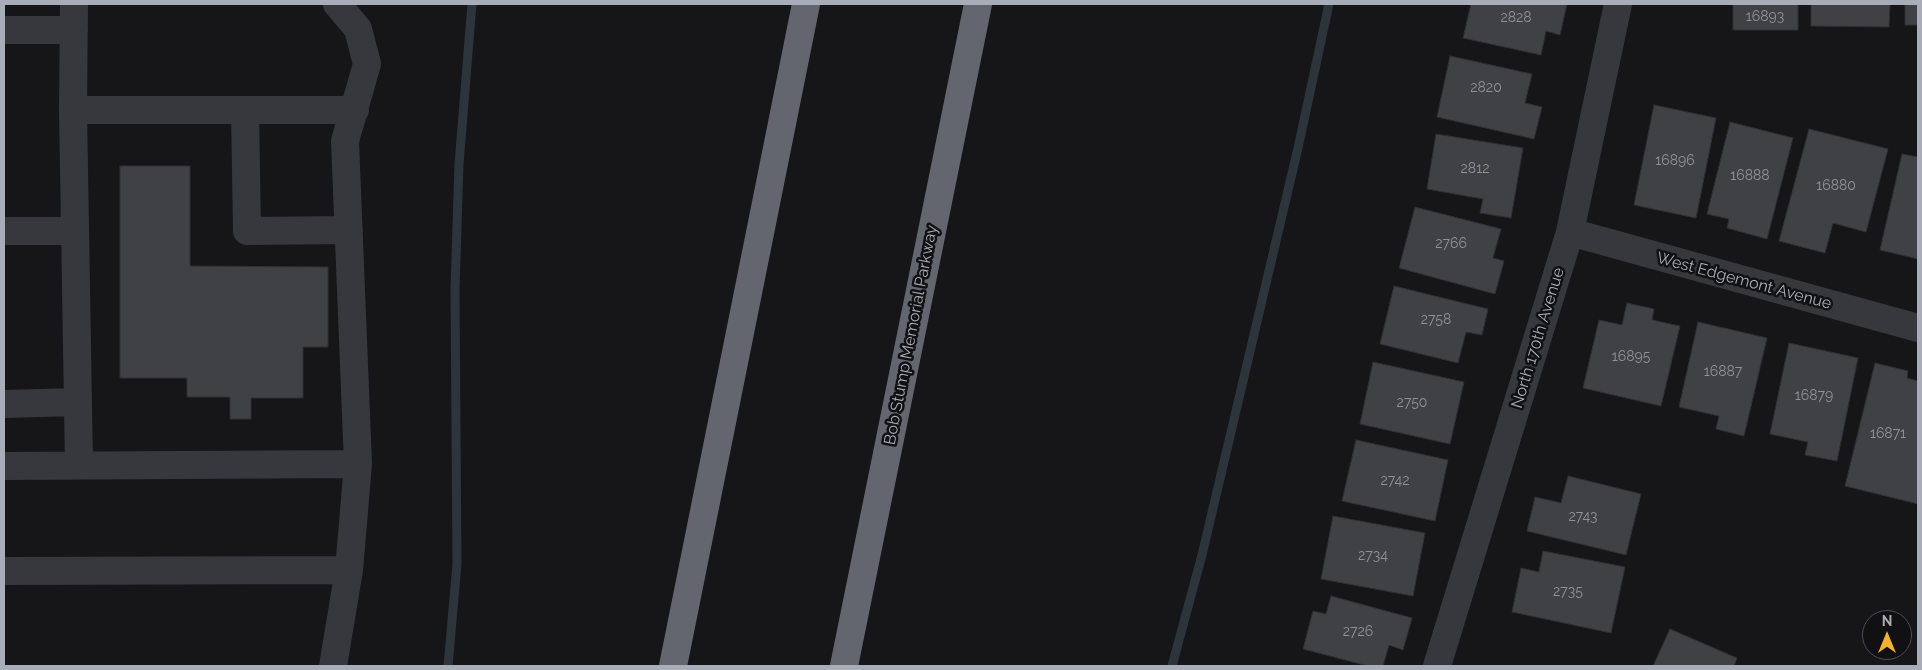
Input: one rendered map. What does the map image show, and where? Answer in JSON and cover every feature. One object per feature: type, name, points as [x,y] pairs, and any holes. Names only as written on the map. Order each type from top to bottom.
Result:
[{"type":"highway","points":[[673,666],[806,4]]},
{"type":"highway","name":"Bob Stump Memorial Parkway","points":[[844,666],[978,4]]},
{"type":"street","points":[[74,4],[73,110],[80,465]]},
{"type":"street","points":[[333,666],[349,570],[358,464],[344,141],[368,64],[358,29],[337,4]]},
{"type":"street","name":"North 170th Avenue","points":[[1437,666],[1570,232],[1618,4]]},
{"type":"street","points":[[4,30],[74,30]]},
{"type":"street","points":[[73,110],[355,110]]},
{"type":"street","points":[[245,110],[247,231],[349,230]]},
{"type":"street","points":[[4,231],[75,231]]},
{"type":"street","name":"West Edgemont Avenue","points":[[1570,232],[1918,328]]},
{"type":"street","points":[[4,404],[78,402]]},
{"type":"street","points":[[4,466],[358,464]]},
{"type":"street","points":[[4,571],[349,570]]},
{"type":"building","points":[[1471,4],[1567,4],[1560,35],[1546,31],[1541,55],[1463,38]]},
{"type":"building","points":[[1733,4],[1798,4],[1798,30],[1733,30]]},
{"type":"building","points":[[1811,4],[1890,4],[1889,27],[1811,26]]},
{"type":"building","points":[[1905,4],[1918,4],[1918,25],[1905,25]]},
{"type":"building","points":[[1450,56],[1532,74],[1525,103],[1542,107],[1534,139],[1437,117]]},
{"type":"building","points":[[1654,105],[1716,118],[1696,218],[1634,205]]},
{"type":"building","points":[[1730,122],[1793,138],[1767,239],[1727,228],[1729,219],[1707,214]]},
{"type":"building","points":[[1809,129],[1888,149],[1866,232],[1833,223],[1825,253],[1779,241]]},
{"type":"building","points":[[1436,134],[1523,148],[1511,218],[1480,213],[1483,199],[1427,189]]},
{"type":"building","points":[[1902,154],[1918,157],[1918,259],[1880,250]]},
{"type":"building","points":[[120,166],[190,166],[190,266],[328,267],[328,347],[303,347],[303,398],[251,398],[251,419],[230,419],[230,397],[187,397],[187,378],[120,378]]},
{"type":"building","points":[[1415,207],[1501,229],[1493,258],[1504,261],[1495,294],[1399,268]]},
{"type":"building","points":[[1394,286],[1488,309],[1482,335],[1466,332],[1458,363],[1380,344]]},
{"type":"building","points":[[1627,303],[1654,309],[1652,320],[1680,326],[1661,406],[1583,388],[1599,320],[1622,325]]},
{"type":"building","points":[[1698,322],[1767,338],[1744,436],[1716,429],[1719,416],[1679,407]]},
{"type":"building","points":[[1789,343],[1858,358],[1837,461],[1805,455],[1808,442],[1770,434]]},
{"type":"building","points":[[1373,362],[1464,382],[1450,444],[1360,424]]},
{"type":"building","points":[[1875,363],[1908,371],[1907,378],[1918,381],[1918,504],[1845,486]]},
{"type":"building","points":[[1356,440],[1448,460],[1435,521],[1342,501]]},
{"type":"building","points":[[1568,476],[1641,494],[1626,555],[1527,531],[1535,497],[1561,503]]},
{"type":"building","points":[[1333,516],[1425,533],[1413,596],[1321,579]]},
{"type":"building","points":[[1543,551],[1625,567],[1611,633],[1512,612],[1521,568],[1539,572]]},
{"type":"building","points":[[1331,596],[1412,618],[1403,650],[1389,645],[1383,666],[1368,666],[1303,649],[1313,611],[1326,614]]},
{"type":"building","points":[[1670,629],[1737,658],[1734,666],[1653,666]]},
{"type":"waterway","points":[[448,666],[457,564],[455,290],[459,164],[472,4]]},
{"type":"waterway","points":[[1172,666],[1202,555],[1298,148],[1329,4]]}]
